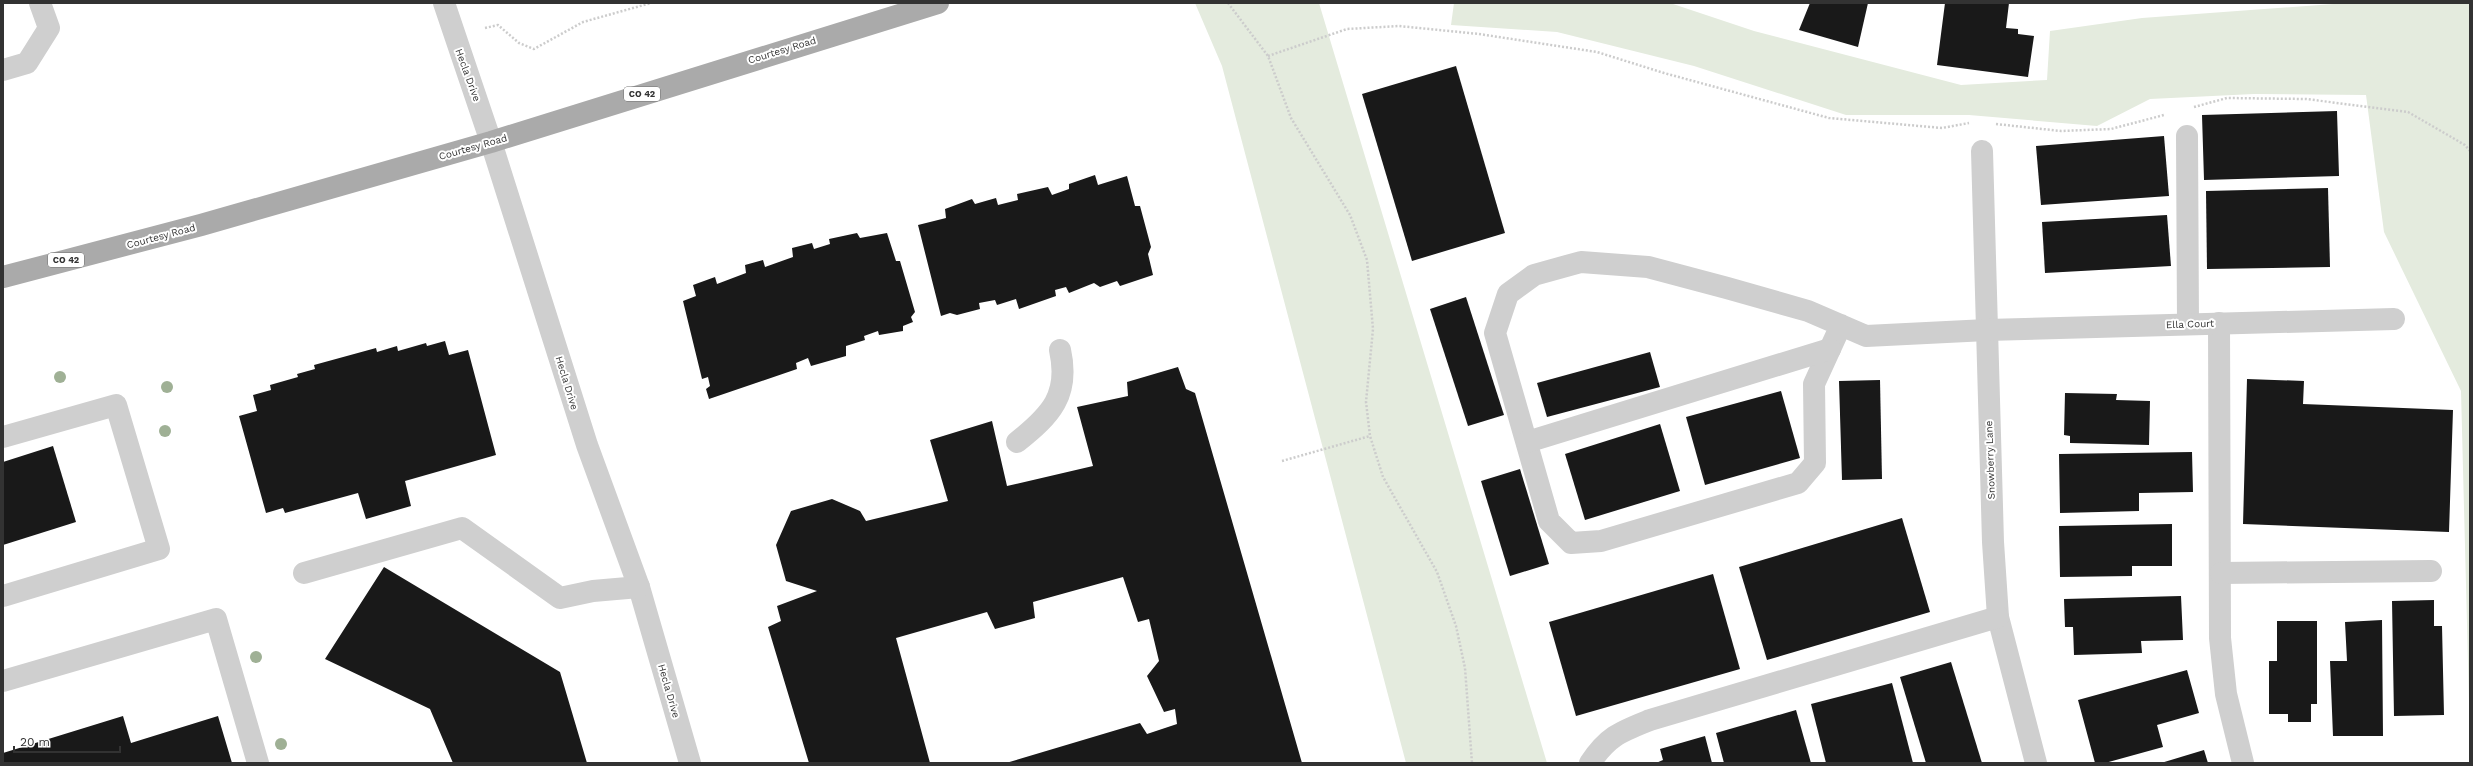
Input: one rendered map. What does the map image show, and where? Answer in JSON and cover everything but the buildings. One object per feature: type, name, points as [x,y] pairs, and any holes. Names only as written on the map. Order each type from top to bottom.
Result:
[{"type":"main road","name":"Courtesy Road","points":[[3,277],[201,226],[491,142],[938,3]]},
{"type":"street","points":[[3,70],[27,63],[48,28],[40,3]]},
{"type":"street","name":"Hecla Drive","points":[[444,3],[453,35],[491,142],[587,445],[639,587],[690,763]]},
{"type":"street","points":[[2187,136],[2188,324]]},
{"type":"street","name":"Snowberry Lane","points":[[1982,151],[1993,542],[1998,617],[2036,763]]},
{"type":"street","name":"Ella Court","points":[[1841,325],[1814,384],[1815,463],[1798,483],[1601,541],[1571,543],[1549,521],[1495,333],[1508,294],[1534,275],[1581,262],[1648,267],[1808,311],[1841,325],[1866,336],[1987,330],[2394,319]]},
{"type":"street","points":[[2219,323],[2221,573],[2220,638],[2226,694],[2243,763]]},
{"type":"street","points":[[1526,442],[1830,349]]},
{"type":"street","points":[[1017,442],[1041,423],[1051,410],[1062,389],[1064,368],[1060,350]]},
{"type":"street","points":[[3,437],[116,405],[159,549],[3,596]]},
{"type":"street","points":[[304,573],[462,528],[560,598],[593,591],[639,587]]},
{"type":"street","points":[[2221,573],[2431,571]]},
{"type":"street","points":[[1590,763],[1602,745],[1624,730],[1650,720],[1998,617]]},
{"type":"street","points":[[3,681],[216,619],[258,763]]},
{"type":"path","points":[[453,35],[498,25],[519,43],[534,49],[583,22],[651,3]]},
{"type":"path","points":[[1228,3],[1268,56],[1291,118],[1350,215],[1367,260],[1372,329],[1366,402],[1370,436],[1383,477],[1437,572],[1456,626],[1465,668],[1472,763]]},
{"type":"path","points":[[1268,56],[1347,29],[1399,26],[1479,34],[1597,52],[1664,73],[1829,118],[1942,128],[1977,122]]},
{"type":"path","points":[[2188,108],[2227,98],[2306,99],[2408,112],[2465,145],[2470,151]]},
{"type":"path","points":[[1992,124],[2061,131],[2111,129],[2165,115]]},
{"type":"path","points":[[1282,461],[1370,436]]},
{"type":"shaded area","points":[[1195,3],[1319,3],[1547,763],[1406,763],[1222,66]]},
{"type":"shaded area","points":[[1454,3],[1670,3],[1754,31],[1961,85],[2047,80],[2050,31],[2142,18],[2347,3],[2470,3],[2470,741],[2461,391],[2384,232],[2366,95],[2254,94],[2150,99],[2097,126],[1969,115],[1846,115],[1694,66],[1557,32],[1451,25]]}]
